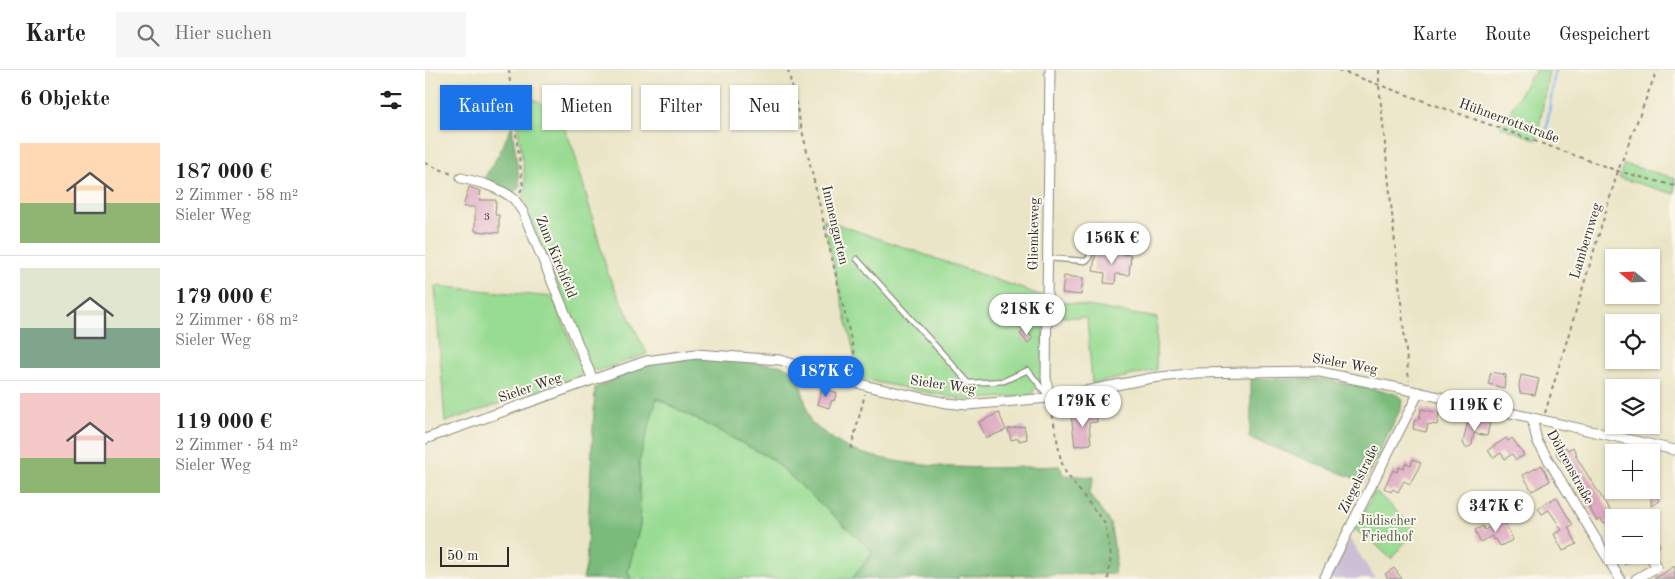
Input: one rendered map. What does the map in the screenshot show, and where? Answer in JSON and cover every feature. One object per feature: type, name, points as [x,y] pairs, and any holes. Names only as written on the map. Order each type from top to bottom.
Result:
[{"type":"street","name":"Gliemkeweg","points":[[1049,398],[1046,377],[1050,70]]},
{"type":"street","name":"Zum Kirchfeld","points":[[461,178],[497,189],[514,200],[523,212],[593,380]]},
{"type":"street","name":"Sieler Weg","points":[[425,438],[645,361],[696,354],[780,360],[864,386],[947,403],[967,405],[1049,398],[1152,378],[1196,373],[1315,371],[1419,392],[1675,450]]},
{"type":"street","name":"Ziegelstraße","points":[[1325,579],[1419,392]]},
{"type":"street","name":"Döhrenstraße","points":[[1532,418],[1537,441],[1620,579]]},
{"type":"street","points":[[1636,579],[1657,567],[1655,564]]},
{"type":"lane","points":[[1048,258],[1085,261],[1089,259],[1091,246]]},
{"type":"lane","points":[[857,259],[969,383],[1003,382],[1027,370],[1049,398]]},
{"type":"path","points":[[509,70],[523,188],[514,200]]},
{"type":"path","name":"Immengarten","points":[[788,70],[864,386]]},
{"type":"path","name":"Hühnerrottstraße","points":[[1338,70],[1618,171],[1675,186]]},
{"type":"path","points":[[1379,70],[1379,85],[1410,377],[1408,390]]},
{"type":"path","name":"Lambernweg","points":[[1543,420],[1618,171],[1657,70]]},
{"type":"path","points":[[425,164],[461,178]]},
{"type":"path","points":[[851,449],[864,386]]},
{"type":"path","points":[[1049,398],[1061,461],[1066,473],[1105,524],[1111,556],[1108,579]]},
{"type":"shaded area","points":[[1350,539],[1375,579],[1328,579]]},
{"type":"green space","points":[[1535,70],[1549,70],[1537,140],[1501,127]]},
{"type":"green space","points":[[532,99],[542,104],[542,130],[565,130],[574,151],[608,274],[647,354],[597,371],[591,369],[523,201],[526,187],[518,130],[532,130]]},
{"type":"green space","points":[[510,130],[513,130],[520,187],[511,194],[483,180],[499,154]]},
{"type":"green space","points":[[1624,164],[1675,178],[1675,194],[1619,178]]},
{"type":"green space","points":[[823,219],[1043,296],[1043,377],[1031,395],[967,400],[860,379]]},
{"type":"green space","points":[[435,286],[553,297],[584,375],[445,422]]},
{"type":"green space","points":[[1052,300],[1157,318],[1156,370],[1092,384],[1087,318],[1052,316]]},
{"type":"green space","points":[[697,357],[779,365],[797,372],[811,423],[852,450],[876,457],[928,465],[982,468],[1060,466],[1063,475],[1094,477],[1089,494],[1110,523],[1116,557],[1114,574],[959,576],[958,579],[852,579],[873,552],[772,459],[657,398],[639,462],[640,526],[628,571],[631,579],[583,579],[586,566],[595,388],[647,364]]},
{"type":"green space","points":[[1251,379],[1322,379],[1396,394],[1402,399],[1401,408],[1364,482],[1249,438]]},
{"type":"green space","points":[[656,398],[772,459],[873,552],[852,579],[746,579],[745,577],[743,579],[631,579],[628,571],[640,526],[639,462]]},
{"type":"green space","name":"Jüdischer Friedhof","points":[[1375,491],[1416,529],[1391,559],[1372,541],[1355,530]]},
{"type":"building","points":[[469,187],[481,191],[479,200],[496,200],[495,215],[499,215],[499,233],[475,231],[475,207],[463,207]]},
{"type":"building","points":[[1096,251],[1131,255],[1129,275],[1116,274],[1115,284],[1104,283],[1105,273],[1093,271]]},
{"type":"building","points":[[1064,276],[1083,278],[1081,295],[1062,293]]},
{"type":"building","points":[[1025,329],[1033,338],[1028,343],[1020,334]]},
{"type":"building","points":[[1491,372],[1506,375],[1504,388],[1488,384]]},
{"type":"building","points":[[1521,375],[1539,379],[1535,395],[1520,393]]},
{"type":"building","points":[[822,388],[837,393],[829,408],[817,404]]},
{"type":"building","points":[[1421,409],[1439,413],[1437,425],[1428,424],[1426,432],[1413,429],[1414,421],[1419,419]]},
{"type":"building","points":[[1096,412],[1097,422],[1089,423],[1091,444],[1075,446],[1071,415]]},
{"type":"building","points":[[999,413],[1006,430],[986,438],[979,422]]},
{"type":"building","points":[[1473,420],[1490,423],[1487,436],[1474,433],[1472,445],[1466,448],[1463,443],[1467,424],[1472,425]]},
{"type":"building","points":[[1024,426],[1027,439],[1011,440],[1008,429]]},
{"type":"building","points":[[1506,438],[1508,441],[1512,438],[1524,455],[1516,460],[1512,454],[1505,459],[1501,453],[1493,458],[1488,450]]},
{"type":"building","points":[[1566,447],[1568,450],[1573,447],[1577,455],[1575,455],[1609,509],[1605,509],[1604,524],[1601,519],[1597,521],[1575,484],[1577,483],[1556,453]]},
{"type":"building","points":[[1413,459],[1421,463],[1410,484],[1404,481],[1398,492],[1393,489],[1391,492],[1384,488],[1393,470],[1397,472],[1399,467],[1403,469],[1406,463],[1411,465]]},
{"type":"building","points":[[1542,465],[1550,481],[1532,491],[1523,475]]},
{"type":"building","points":[[1556,497],[1573,525],[1568,527],[1577,544],[1563,551],[1554,534],[1562,530],[1549,510],[1542,514],[1538,508]]},
{"type":"building","points":[[1651,499],[1659,499],[1660,501],[1651,506]]},
{"type":"building","points":[[1504,520],[1513,540],[1500,546],[1492,536],[1480,542],[1475,530],[1483,526],[1484,530]]},
{"type":"building","points":[[1675,566],[1675,579],[1654,579]]},
{"type":"building","points":[[1394,568],[1402,579],[1388,579],[1385,574]]},
{"type":"waterway","points":[[1546,133],[1555,70]]}]
